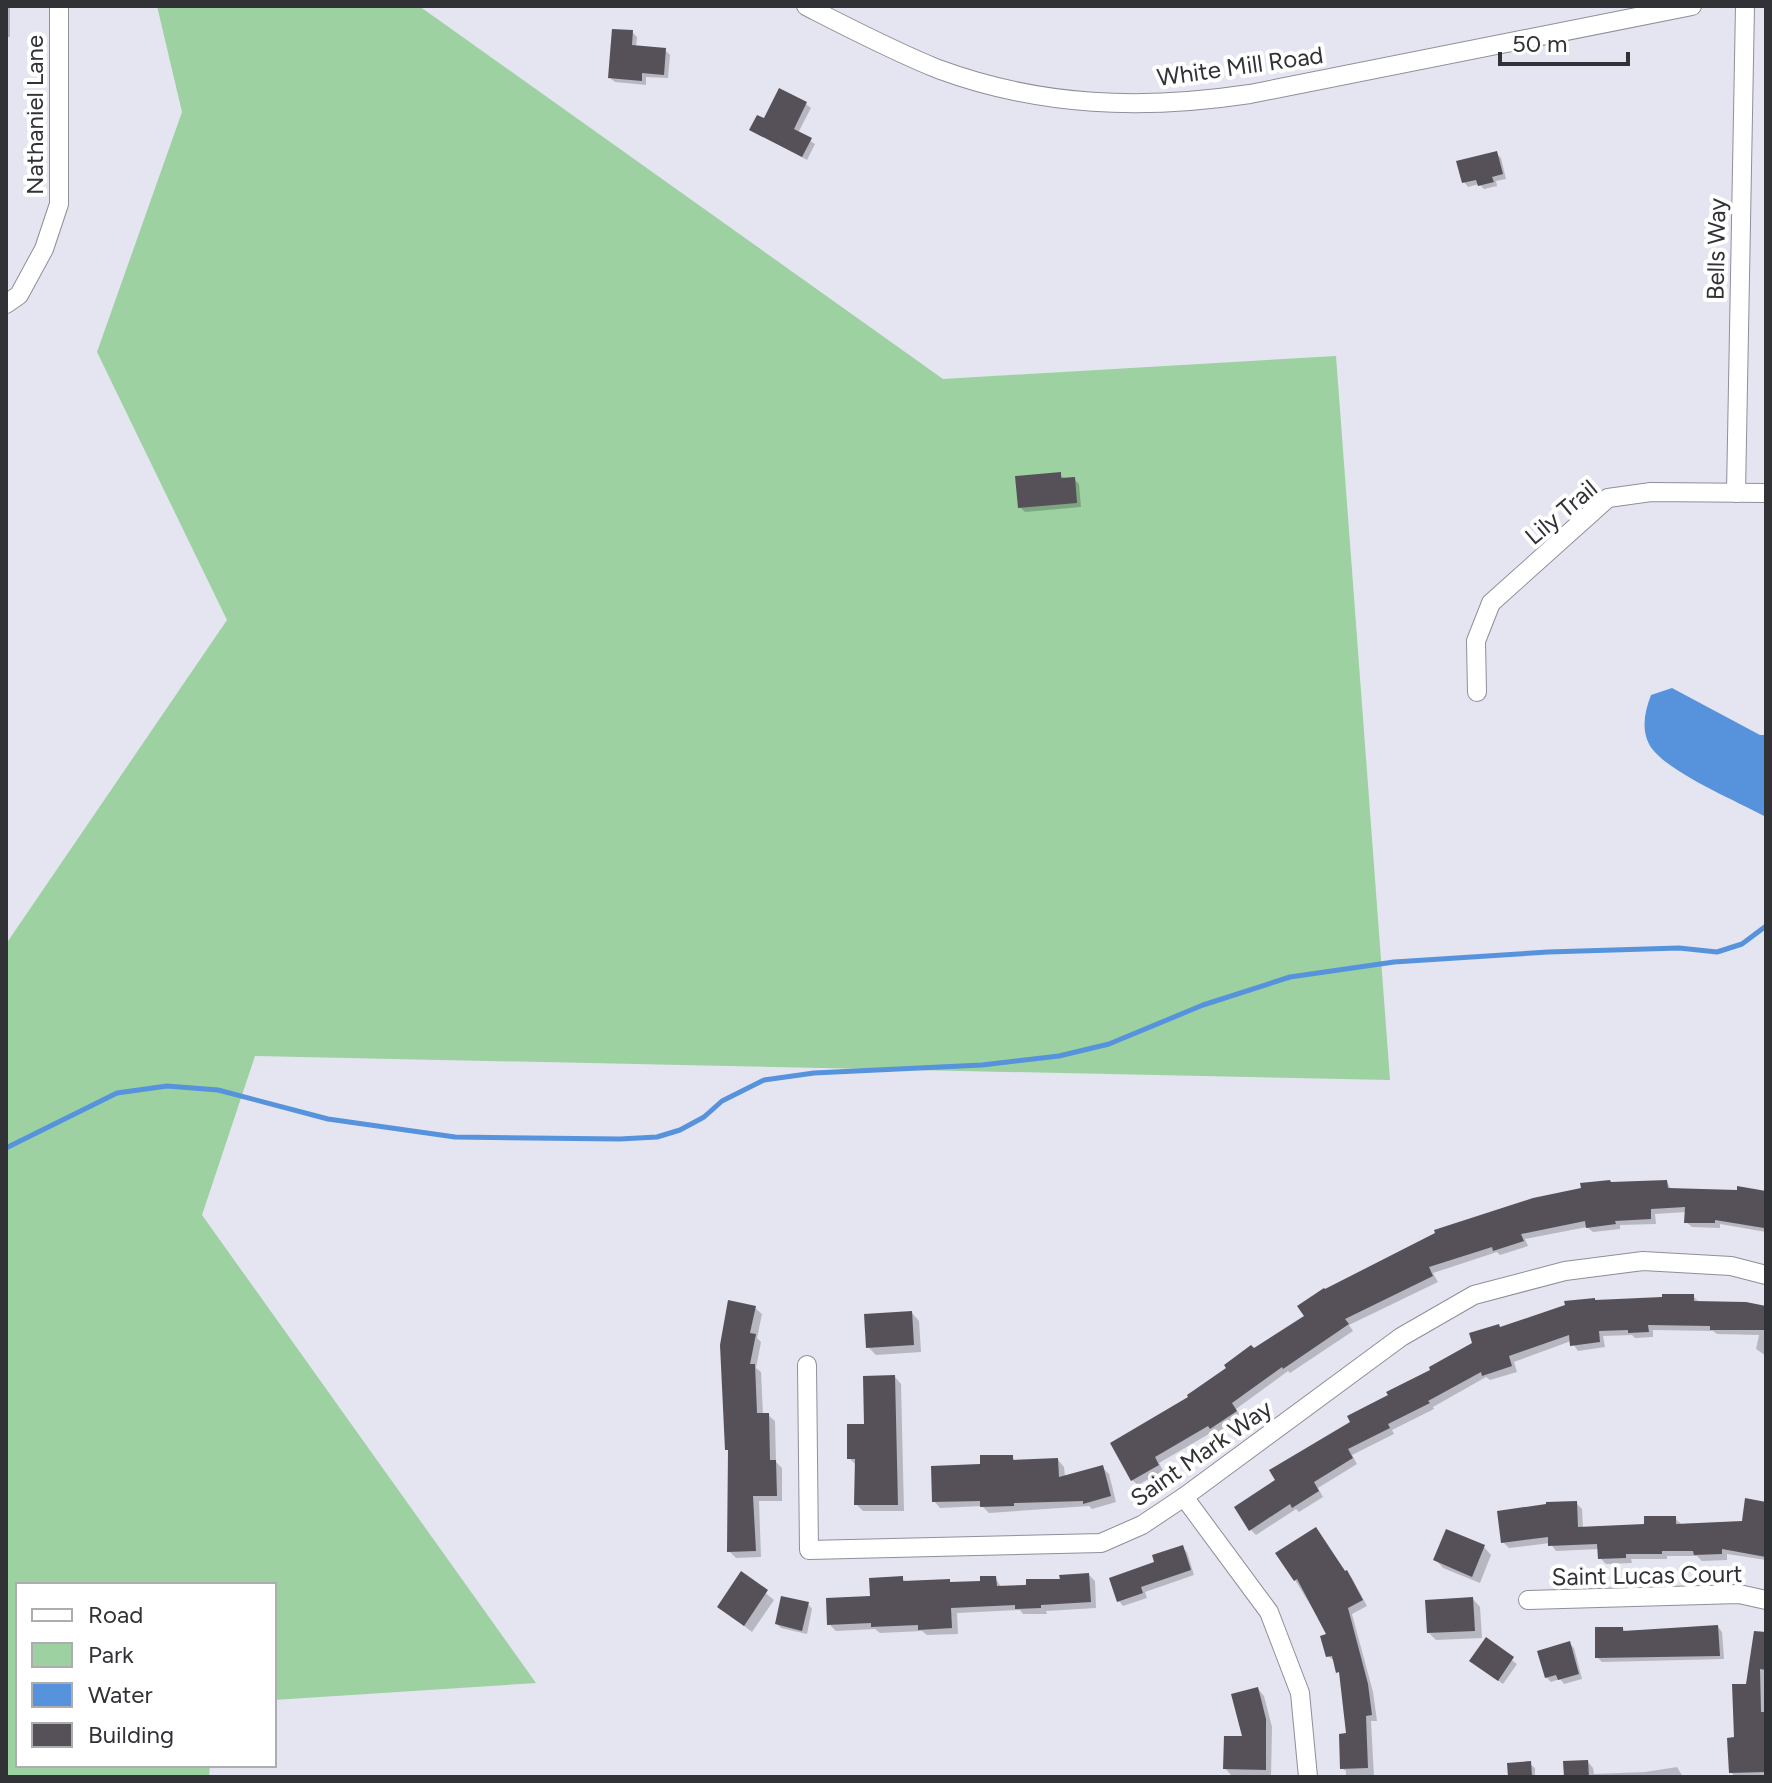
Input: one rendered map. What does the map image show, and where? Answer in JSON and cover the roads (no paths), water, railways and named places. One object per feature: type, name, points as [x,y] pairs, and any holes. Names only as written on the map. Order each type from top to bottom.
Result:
[{"type":"street","name":"Nathaniel Lane","points":[[6,304],[19,295],[44,249],[59,204],[59,6]]},
{"type":"street","name":"White Mill Road","points":[[806,6],[939,69],[1063,100],[1123,105],[1192,102],[1250,94],[1692,6]]},
{"type":"street","name":"Bells Way","points":[[1736,493],[1745,6]]},
{"type":"street","name":"Lily Trail","points":[[1477,692],[1476,641],[1491,603],[1608,498],[1651,492],[1766,493]]},
{"type":"street","name":"Saint Mark Way","points":[[807,1365],[809,1550],[1101,1543],[1142,1525],[1401,1337],[1474,1295],[1565,1271],[1643,1261],[1731,1266],[1766,1275]]},
{"type":"street","points":[[1184,1497],[1269,1612],[1300,1693],[1308,1777]]},
{"type":"street","name":"Saint Lucas Court","points":[[1528,1600],[1739,1594],[1766,1600]]},
{"type":"water","points":[[1672,688],[1760,735],[1766,735],[1766,817],[1685,775],[1649,744],[1645,720],[1651,695]]},
{"type":"waterway","points":[[6,1148],[117,1093],[167,1086],[218,1090],[328,1119],[455,1137],[657,1137],[680,1130],[704,1117],[722,1101],[764,1080],[814,1073],[982,1065],[1059,1056],[1109,1044],[1203,1005],[1290,977],[1394,962],[1548,952],[1679,948],[1717,952],[1742,944],[1766,926]]}]
